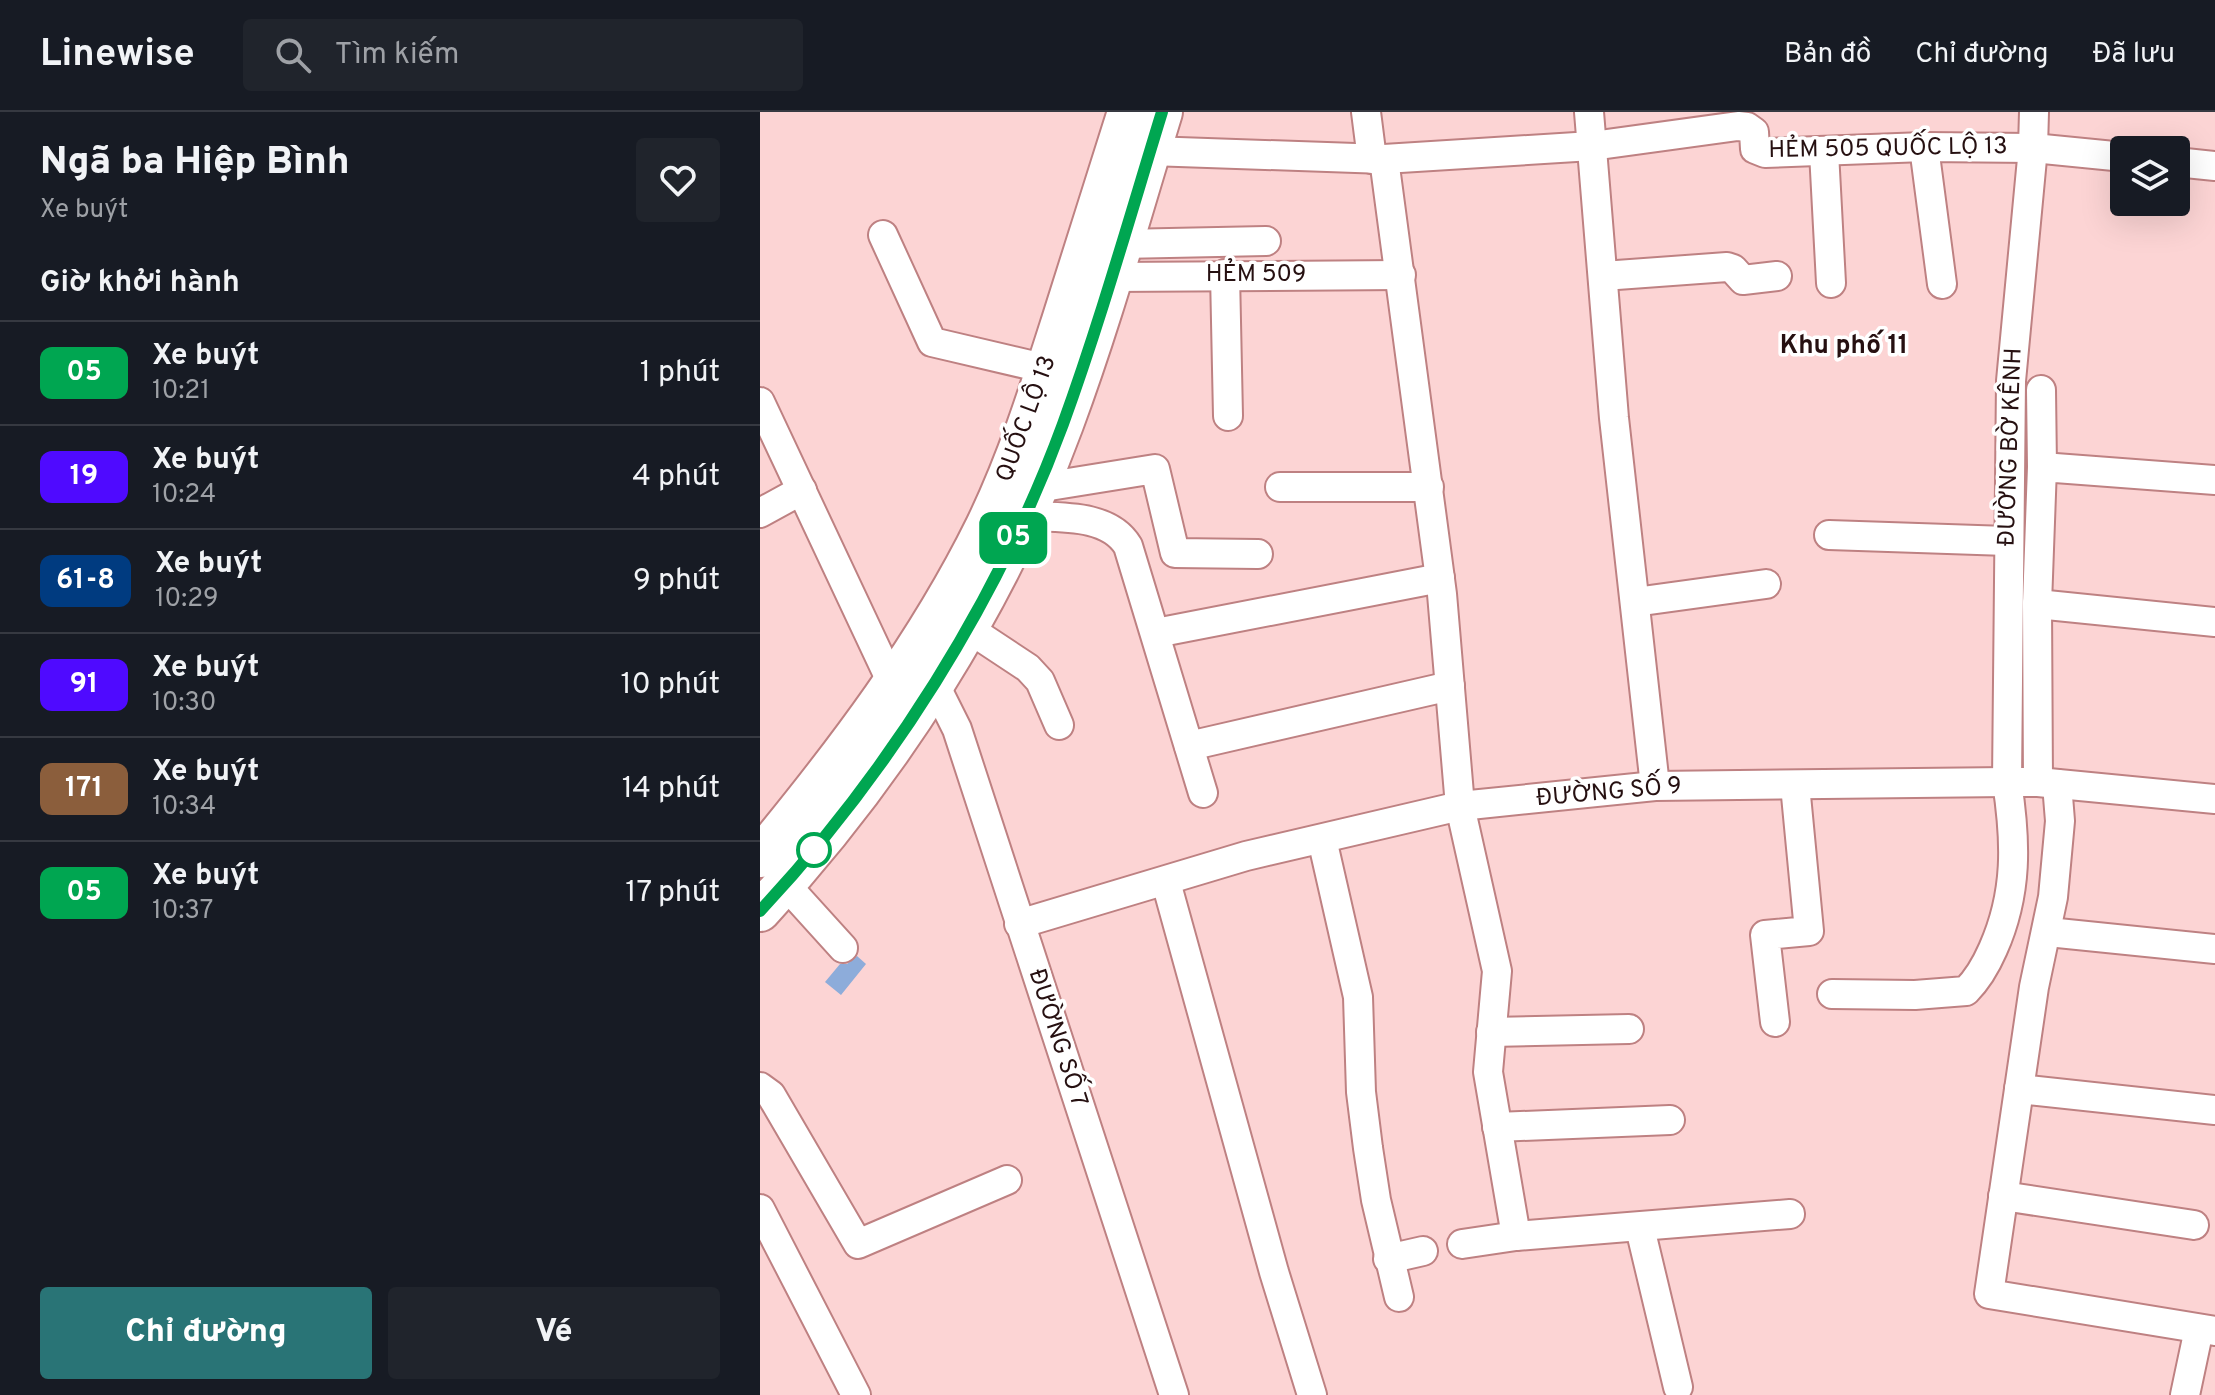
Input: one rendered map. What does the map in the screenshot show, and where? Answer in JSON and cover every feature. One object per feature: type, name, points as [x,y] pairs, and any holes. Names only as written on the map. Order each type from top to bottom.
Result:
[{"type":"highway","name":"QUỐC LỘ 13","points":[[768,884],[843,753],[930,627],[986,526],[1029,427],[1128,112]]},
{"type":"highway","name":"QUỐC LỘ 13","points":[[768,884],[839,820],[934,683],[1030,502],[1063,425],[1162,112]]},
{"type":"street","points":[[1366,112],[1401,275],[1440,578],[1460,806],[1497,971],[1488,1072],[1516,1236]]},
{"type":"street","points":[[1589,112],[1614,418],[1655,786]]},
{"type":"street","name":"ĐƯỜNG BỜ KÊNH","points":[[1832,994],[1966,991],[1982,972],[1999,936],[2011,897],[2013,843],[2007,782],[2007,541],[2011,381],[2034,112]]},
{"type":"street","name":"HẺM 505 QUỐC LỘ 13","points":[[1150,151],[1378,159],[1592,146],[1738,126],[1754,132],[1755,149],[1760,152],[1924,147],[2033,148],[2110,156]]},
{"type":"street","points":[[1924,147],[1942,284]]},
{"type":"street","points":[[1824,152],[1831,283]]},
{"type":"street","points":[[2190,163],[2215,166]]},
{"type":"street","points":[[883,235],[932,342],[1047,369]]},
{"type":"street","points":[[1116,260],[1266,241]]},
{"type":"street","name":"HẺM 509","points":[[1116,260],[1225,274],[1401,275]]},
{"type":"street","points":[[1603,276],[1727,267],[1743,280],[1777,276]]},
{"type":"street","points":[[1225,274],[1228,416]]},
{"type":"street","points":[[2041,390],[2042,467],[2037,604],[2048,783],[2060,821],[2048,932],[2034,987],[1989,1294],[2207,1330],[2185,1395]]},
{"type":"street","points":[[760,403],[892,683]]},
{"type":"street","points":[[2042,467],[2215,480]]},
{"type":"street","points":[[1030,502],[1155,469],[1175,553],[1258,554]]},
{"type":"street","points":[[1280,487],[1429,487]]},
{"type":"street","points":[[760,513],[802,490]]},
{"type":"street","points":[[1030,502],[1108,527],[1120,534],[1128,546],[1203,793]]},
{"type":"street","points":[[1829,535],[2007,541]]},
{"type":"street","points":[[1156,633],[1440,578]]},
{"type":"street","points":[[1635,602],[1766,584]]},
{"type":"street","points":[[2037,604],[2215,622]]},
{"type":"street","points":[[966,627],[1028,668],[1040,681],[1059,725]]},
{"type":"street","name":"ĐƯỜNG SỐ 7","points":[[934,683],[957,729],[1174,1395]]},
{"type":"street","points":[[1189,746],[1450,686]]},
{"type":"street","name":"ĐƯỜNG SỐ 9","points":[[1019,924],[1246,856],[1460,806],[1655,786],[2007,782],[2215,799]]},
{"type":"street","points":[[1775,1022],[1765,935],[1809,931],[1795,785]]},
{"type":"street","points":[[1322,839],[1358,997],[1359,1059],[1368,1148],[1388,1259],[1399,1297]]},
{"type":"street","points":[[1166,882],[1274,1272],[1312,1395]]},
{"type":"street","points":[[768,884],[843,948]]},
{"type":"street","points":[[2048,932],[2215,949]]},
{"type":"street","points":[[1491,1032],[1629,1029]]},
{"type":"street","points":[[2021,1077],[2215,1110]]},
{"type":"street","points":[[760,1087],[771,1095],[858,1244],[1007,1180]]},
{"type":"street","points":[[1497,1127],[1670,1120]]},
{"type":"street","points":[[2003,1196],[2194,1225]]},
{"type":"street","points":[[760,1209],[856,1395]]},
{"type":"street","points":[[1462,1244],[1516,1236],[1790,1214]]},
{"type":"street","points":[[1640,1228],[1678,1387]]},
{"type":"street","points":[[1388,1259],[1423,1251]]},
{"type":"building","points":[[857,956],[866,964],[841,995],[825,982],[840,964],[847,964]]},
{"type":"bus line","name":"05","points":[[760,911],[839,820],[879,764],[934,683],[987,590],[1037,488],[1063,425],[1162,112]]},
{"type":"district","name":"Khu phố 11","points":[[1844,346]]}]
